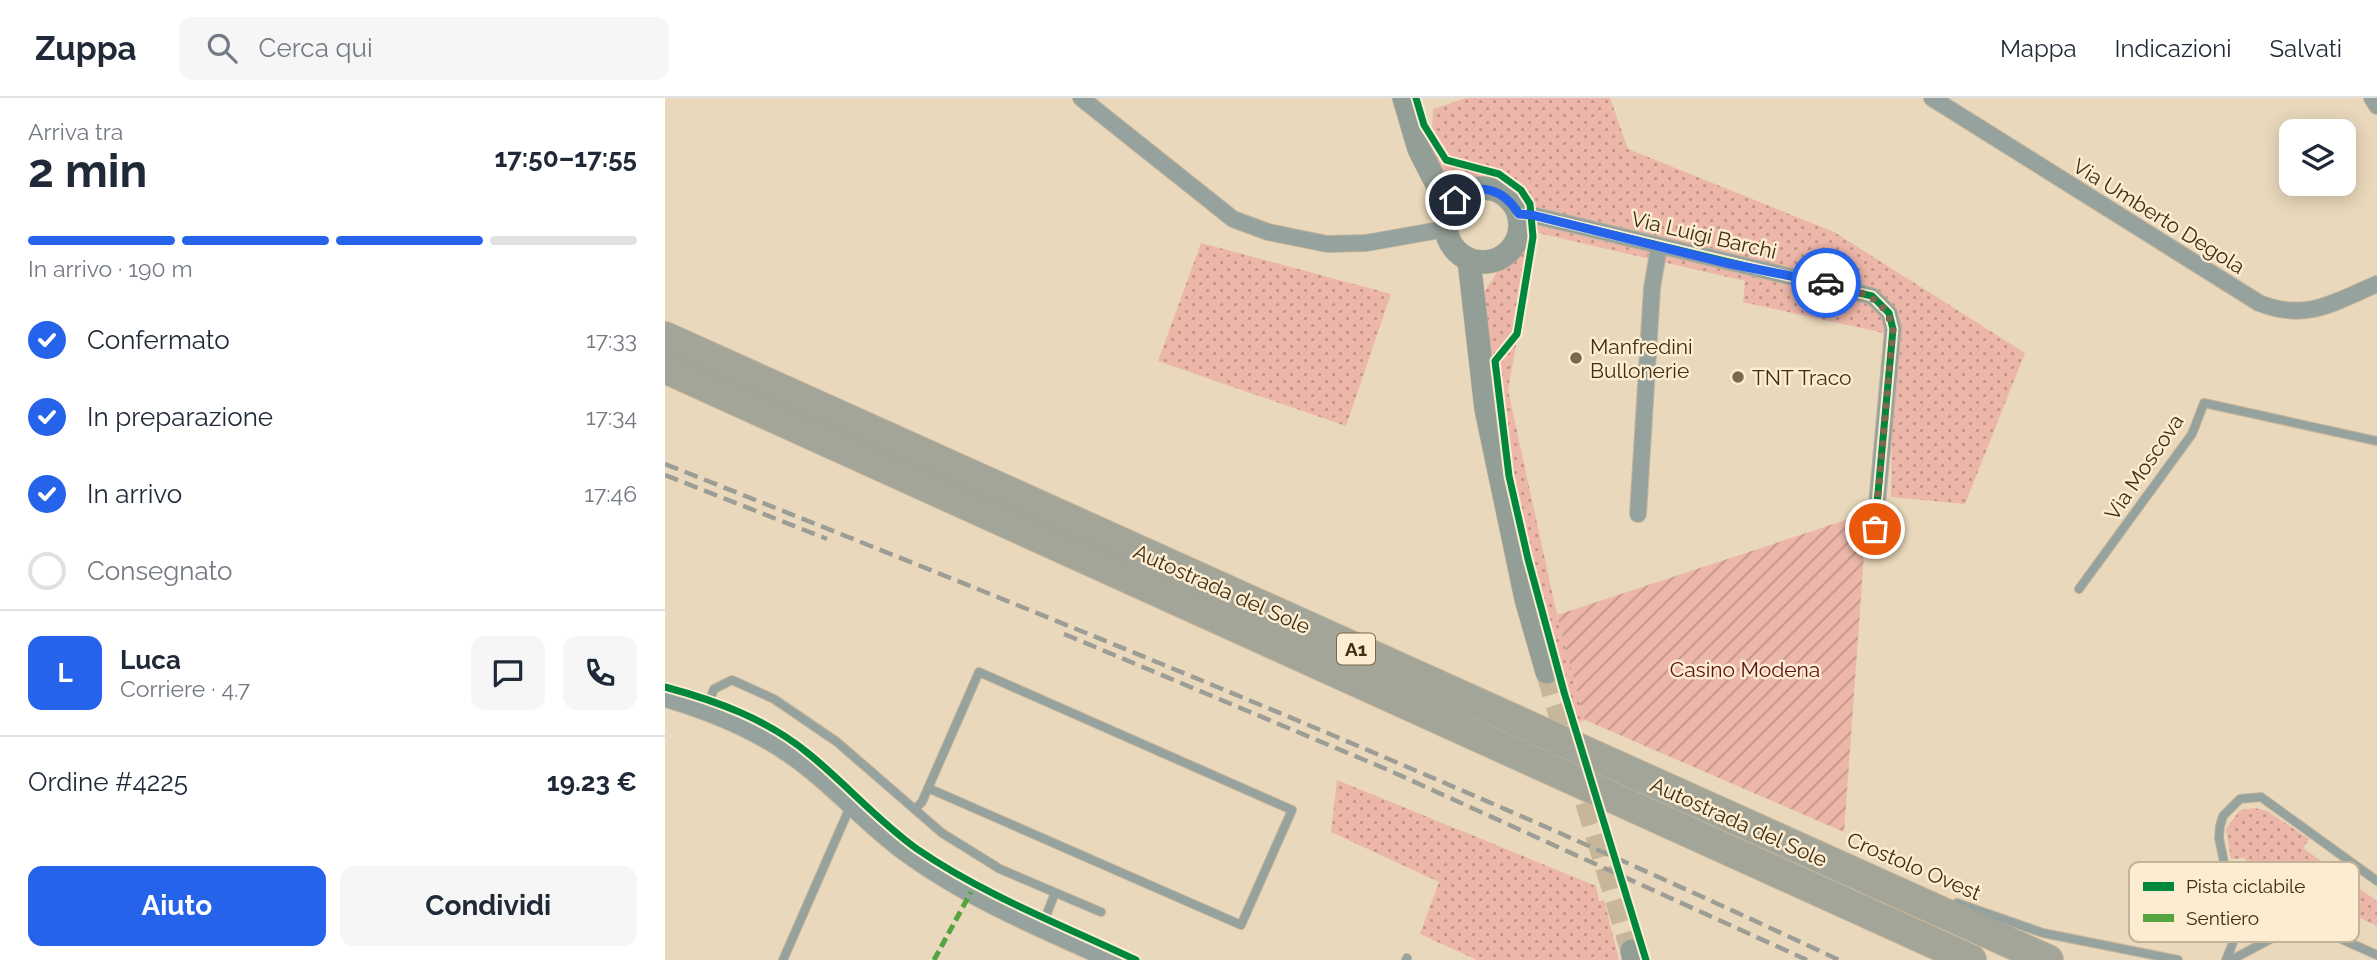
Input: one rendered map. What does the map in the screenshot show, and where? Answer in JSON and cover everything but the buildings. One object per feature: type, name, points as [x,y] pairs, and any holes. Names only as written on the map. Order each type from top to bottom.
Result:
[{"type":"highway","name":"Autostrada del Sole","points":[[665,337],[1645,781],[2048,960]]},
{"type":"highway","name":"Autostrada del Sole","points":[[665,368],[1971,960]]},
{"type":"main road","points":[[1404,98],[1419,149],[1430,168],[1458,254],[1469,260],[1496,261],[1508,254],[1517,242],[1521,229],[1519,214],[1509,198],[1493,189],[1473,189],[1464,193],[1448,219]]},
{"type":"main road","points":[[1430,168],[1473,189]]},
{"type":"main road","points":[[1469,260],[1470,292],[1481,350],[1486,409],[1527,599],[1547,671]]},
{"type":"main road","points":[[1481,350],[1482,296],[1496,261]]},
{"type":"street","points":[[1081,98],[1233,219],[1268,232],[1327,244],[1366,243],[1448,219]]},
{"type":"street","name":"Via Umberto Degola","points":[[1931,98],[2267,306],[2305,313],[2377,284]]},
{"type":"street","points":[[2372,98],[2377,106]]},
{"type":"street","name":"Via Luigi Barchi","points":[[1519,214],[1872,296],[1889,313],[1893,329],[1874,548]]},
{"type":"street","points":[[1637,514],[1652,288],[1659,247]]},
{"type":"street","points":[[665,697],[706,709],[772,740],[903,850],[941,875],[1101,958]]},
{"type":"lane","name":"Via Moscova","points":[[2079,589],[2192,434],[2204,403],[2377,441]]},
{"type":"lane","points":[[915,809],[928,788],[979,672],[1292,810],[1241,925],[928,788]]},
{"type":"lane","points":[[706,709],[714,689],[732,680],[774,699],[837,742],[942,834],[1000,869],[1101,912]]},
{"type":"lane","points":[[1645,781],[1676,784],[1802,838]]},
{"type":"lane","points":[[2224,862],[2219,838],[2223,816],[2240,799],[2261,797],[2351,862]]},
{"type":"lane","points":[[783,960],[851,804]]},
{"type":"lane","points":[[2359,868],[2377,881]]},
{"type":"lane","points":[[1042,926],[1055,893]]},
{"type":"lane","name":"Crostolo Ovest","points":[[1953,901],[2016,926],[2178,960]]},
{"type":"lane","points":[[2228,960],[2234,942]]},
{"type":"lane","points":[[2228,960],[2264,942]]},
{"type":"lane","points":[[2348,942],[2377,955]]},
{"type":"green space","points":[[1466,98],[1610,98],[1628,149],[1834,232],[2025,353],[1965,504],[1891,497],[1893,335],[1743,302],[1745,281],[1521,229],[1517,212],[1509,200],[1498,193],[1443,177],[1430,169],[1419,149],[1432,140],[1433,109]]},
{"type":"green space","points":[[1534,242],[1508,390],[1557,615],[1585,720],[1574,724],[1564,692],[1547,672],[1486,409],[1482,296],[1508,254]]},
{"type":"green space","points":[[1201,243],[1391,294],[1346,426],[1158,361]]},
{"type":"green space","name":"Casino Modena","points":[[1867,513],[1844,832],[1585,720],[1557,615]]},
{"type":"green space","points":[[1337,780],[1596,886],[1599,901],[1604,900],[1619,960],[1477,960],[1420,934],[1439,882],[1331,832]]},
{"type":"green space","points":[[2255,808],[2267,811],[2309,839],[2303,848],[2323,862],[2246,862],[2245,858],[2231,859],[2226,829],[2240,810]]},
{"type":"green space","points":[[2359,888],[2377,901],[2377,926],[2359,917]]},
{"type":"tunnel","points":[[1547,672],[1632,951]]},
{"type":"railway","points":[[665,464],[1109,642],[1403,765],[1839,960]]},
{"type":"railway","points":[[665,475],[827,539]]},
{"type":"railway","points":[[1064,634],[1386,769],[1807,960]]},
{"type":"marked path","points":[[934,960],[971,892]]},
{"type":"cycle path","points":[[1416,98],[1424,125],[1446,160],[1499,174],[1521,190],[1530,204],[1533,237],[1517,334],[1495,361],[1509,476],[1564,692],[1646,960]]},
{"type":"cycle path","points":[[1519,214],[1872,296],[1889,313],[1893,329],[1873,548]]},
{"type":"cycle path","points":[[665,687],[704,698],[759,721],[793,742],[875,815],[943,866],[1024,909],[1136,960]]},
{"type":"way so far","points":[[1826,283],[1872,296],[1889,313],[1893,329],[1875,529]]},
{"type":"place","name":"Manfredini Bullonerie","points":[[1576,358]]},
{"type":"place","name":"TNT Traco","points":[[1738,377]]},
{"type":"route","points":[[1455,200],[1473,189],[1493,189],[1509,198],[1519,214],[1726,263],[1826,283]]}]
